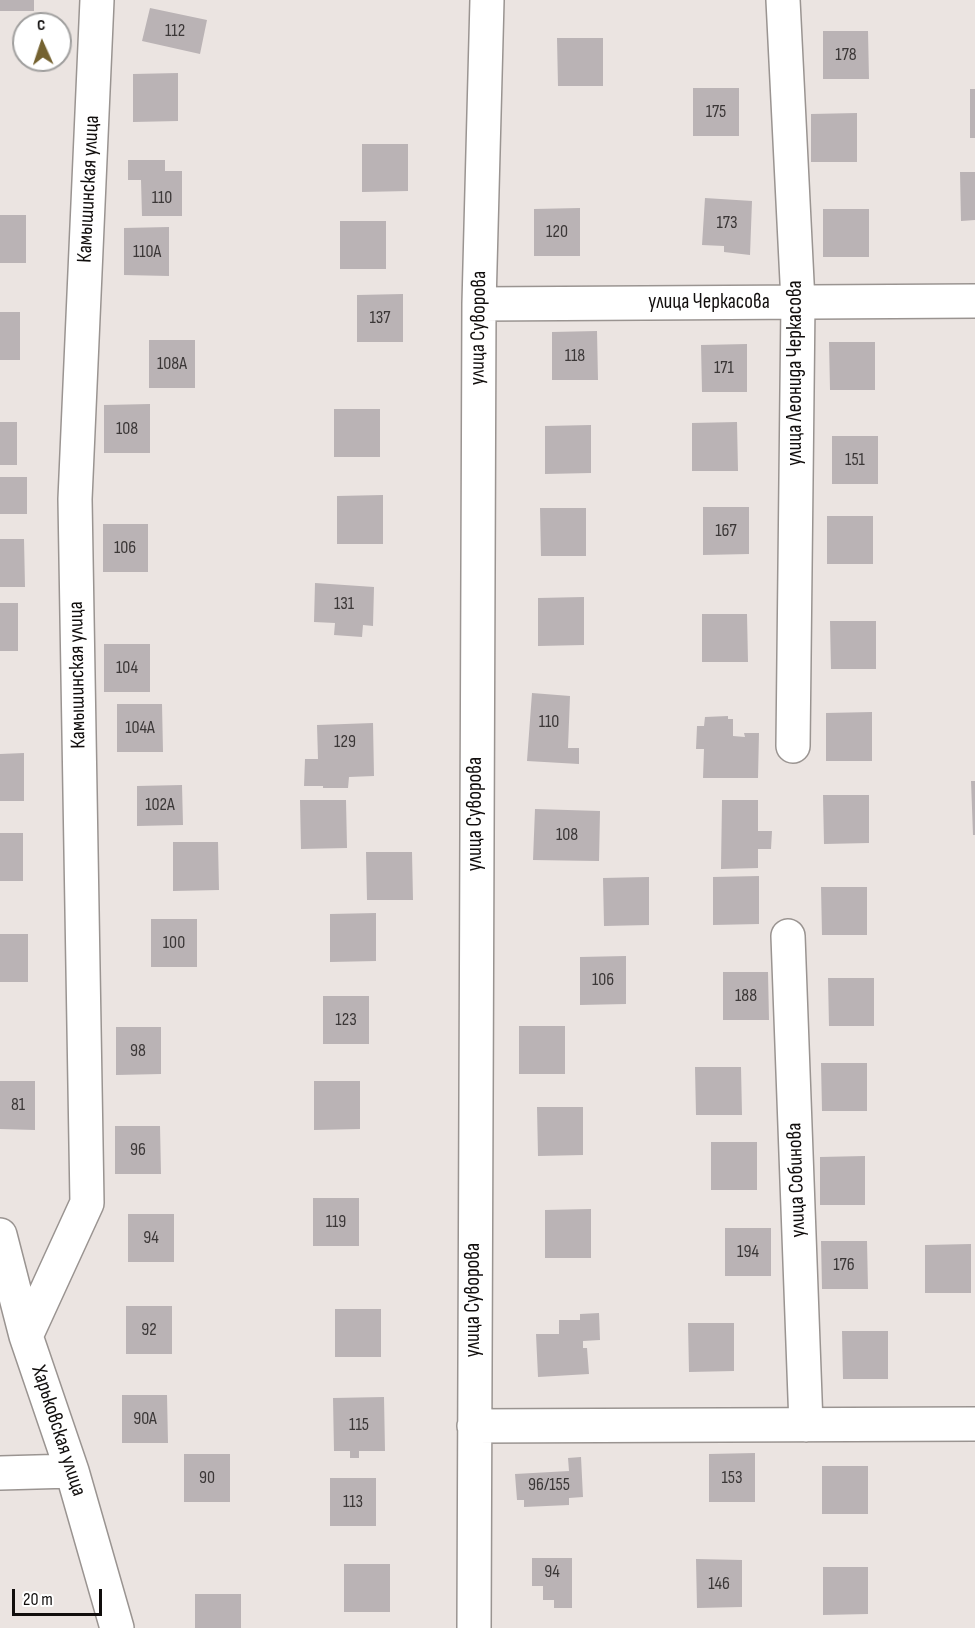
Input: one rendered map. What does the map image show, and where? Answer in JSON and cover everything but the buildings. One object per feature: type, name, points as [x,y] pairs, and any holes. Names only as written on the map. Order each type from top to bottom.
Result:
[{"type":"street","name":"Камышинская улица","points":[[26,1336],[87,1203],[75,499],[97,0]]},
{"type":"street","name":"улица Суворова","points":[[474,1628],[479,304],[487,0]]},
{"type":"street","name":"улица Леонида Черкасова","points":[[783,0],[798,302],[793,746]]},
{"type":"street","name":"улица Черкасова","points":[[479,304],[975,300]]},
{"type":"street","name":"улица Собинова","points":[[788,936],[806,1425]]},
{"type":"street","name":"Харьковская улица","points":[[0,1234],[26,1336],[72,1471],[117,1628]]},
{"type":"street","points":[[474,1426],[975,1424]]},
{"type":"street","points":[[0,1473],[72,1471]]}]
